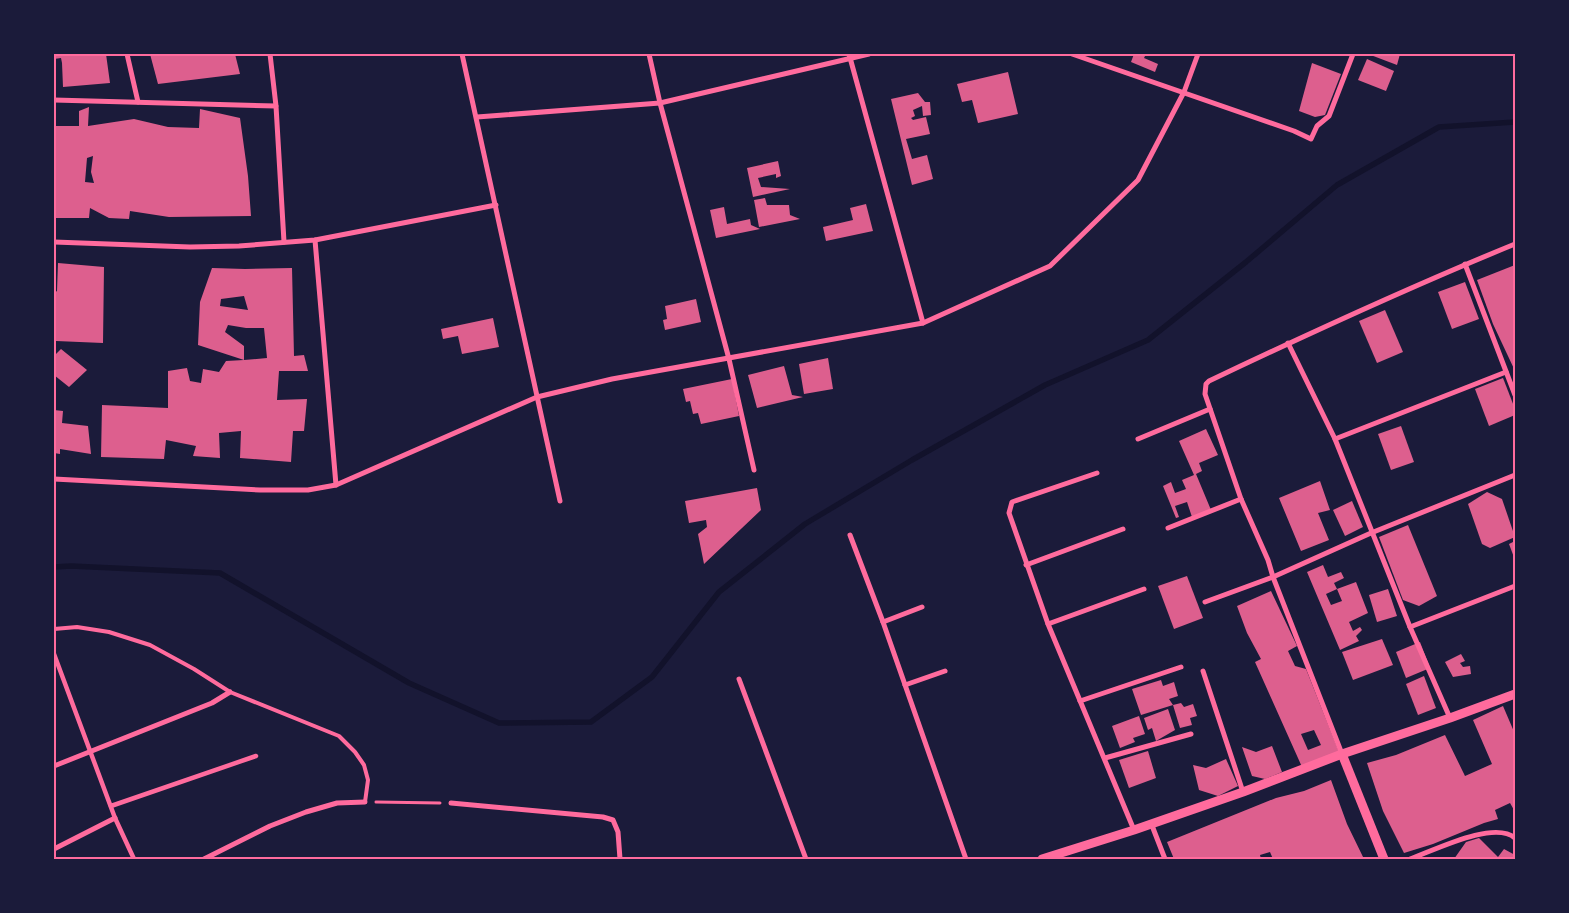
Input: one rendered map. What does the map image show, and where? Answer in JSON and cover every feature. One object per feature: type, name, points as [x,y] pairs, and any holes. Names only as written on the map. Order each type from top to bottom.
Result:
[{"type":"street","points":[[127,54],[138,102]]},
{"type":"street","points":[[270,54],[276,106],[284,242]]},
{"type":"street","points":[[462,54],[560,501]]},
{"type":"street","points":[[649,54],[660,103],[729,359],[754,470]]},
{"type":"street","points":[[477,117],[660,103],[849,56],[869,54]]},
{"type":"street","points":[[1072,54],[1184,92],[1312,139],[1317,126],[1329,116],[1353,54]]},
{"type":"street","points":[[54,479],[260,490],[308,490],[336,485],[537,397],[612,379],[923,323],[1050,266],[1138,180],[1184,92],[1198,54]]},
{"type":"street","points":[[849,56],[923,323]]},
{"type":"street","points":[[54,100],[276,106]]},
{"type":"street","points":[[54,242],[190,247],[239,246],[316,240],[496,205]]},
{"type":"street","points":[[316,240],[336,485]]},
{"type":"street","points":[[1384,859],[1268,560],[1241,499],[1205,394],[1206,384],[1288,343],[1464,264],[1515,244]]},
{"type":"street","points":[[1464,264],[1515,395]]},
{"type":"street","points":[[1288,343],[1335,438],[1371,533],[1450,718]]},
{"type":"street","points":[[1335,438],[1506,372]]},
{"type":"street","points":[[1138,439],[1210,409]]},
{"type":"street","points":[[1097,473],[1012,502],[1009,513],[1048,624],[1134,830]]},
{"type":"street","points":[[1205,602],[1273,577],[1371,533],[1515,475]]},
{"type":"street","points":[[1168,528],[1241,499]]},
{"type":"street","points":[[1026,565],[1123,529]]},
{"type":"street","points":[[850,536],[883,622],[966,859]]},
{"type":"street","points":[[1410,627],[1515,586]]},
{"type":"street","points":[[1048,624],[1144,588]]},
{"type":"street","points":[[883,622],[922,607]]},
{"type":"street","points":[[54,654],[115,818],[134,859]]},
{"type":"street","points":[[1080,701],[1181,667]]},
{"type":"street","points":[[905,685],[945,671]]},
{"type":"street","points":[[1203,671],[1243,792]]},
{"type":"street","points":[[738,679],[806,859]]},
{"type":"street","points":[[54,766],[212,703],[230,692]]},
{"type":"street","points":[[1042,859],[1059,857],[1243,792],[1342,754],[1515,694]]},
{"type":"street","points":[[1105,758],[1191,734]]},
{"type":"street","points":[[111,806],[256,756]]},
{"type":"street","points":[[204,859],[270,826],[306,812],[337,802],[365,802]]},
{"type":"street","points":[[451,803],[603,817],[613,820],[618,832],[620,859]]},
{"type":"street","points":[[54,849],[115,818]]},
{"type":"street","points":[[1151,823],[1164,859]]},
{"type":"street","points":[[1410,859],[1491,831],[1513,837]]},
{"type":"lane","points":[[54,629],[77,627],[109,632],[150,645],[194,669],[230,692],[339,736],[355,752],[364,765],[368,780],[365,802]]},
{"type":"path","points":[[365,802],[451,803]]},
{"type":"building","points":[[54,54],[106,54],[110,83],[63,87],[61,58],[54,59]]},
{"type":"building","points":[[150,54],[235,54],[240,74],[158,84]]},
{"type":"building","points":[[1134,54],[1146,54],[1144,58],[1158,64],[1155,72],[1131,62]]},
{"type":"building","points":[[1368,54],[1400,54],[1397,65]]},
{"type":"building","points":[[1367,59],[1394,71],[1386,91],[1358,80]]},
{"type":"building","points":[[1312,63],[1341,74],[1325,115],[1315,117],[1299,111]]},
{"type":"building","points":[[1008,72],[1018,114],[978,123],[972,100],[962,102],[957,84]]},
{"type":"building","points":[[918,93],[925,102],[930,102],[931,115],[923,116],[922,106],[913,110],[915,116],[911,118],[913,120],[926,117],[930,134],[906,139],[912,159],[927,155],[933,179],[912,185],[891,99]]},
{"type":"building","points":[[89,107],[88,126],[134,119],[168,127],[199,128],[200,109],[240,118],[251,216],[169,217],[130,211],[129,219],[109,218],[90,208],[89,218],[54,218],[54,126],[79,126],[79,111]],"holes":[[[93,156],[91,172],[94,183],[85,182],[87,158]]]},
{"type":"building","points":[[778,161],[781,176],[776,178],[776,174],[758,178],[761,187],[790,189],[753,197],[747,168]]},
{"type":"building","points":[[765,198],[767,205],[789,205],[790,215],[800,219],[759,227],[754,200]]},
{"type":"building","points":[[866,204],[873,231],[826,241],[823,227],[853,220],[850,208]]},
{"type":"building","points":[[724,207],[727,224],[750,219],[751,225],[760,229],[716,238],[710,210]]},
{"type":"building","points":[[58,263],[104,267],[103,343],[56,341],[54,293],[57,291]]},
{"type":"building","points":[[1515,265],[1515,371],[1493,324],[1477,280]]},
{"type":"building","points":[[212,268],[292,268],[294,356],[304,355],[308,371],[279,371],[277,400],[307,399],[304,431],[293,431],[291,462],[240,458],[241,431],[219,433],[220,458],[193,456],[196,446],[166,440],[164,459],[101,457],[102,405],[168,408],[168,371],[187,368],[190,381],[201,383],[203,369],[219,372],[226,361],[244,360],[198,345],[200,302]],"holes":[[[244,296],[248,310],[220,306],[221,299]],[[228,325],[264,328],[267,358],[244,360],[244,346],[225,332]]]},
{"type":"building","points":[[1465,282],[1479,319],[1452,329],[1438,292]]},
{"type":"building","points":[[696,299],[701,322],[665,330],[663,320],[667,319],[665,306]]},
{"type":"building","points":[[1385,310],[1403,352],[1377,363],[1359,321]]},
{"type":"building","points":[[493,318],[499,347],[462,354],[458,336],[443,339],[441,329]]},
{"type":"building","points":[[61,349],[87,370],[69,387],[54,375],[54,356]]},
{"type":"building","points":[[828,358],[833,389],[804,394],[799,364]]},
{"type":"building","points":[[784,366],[792,395],[803,397],[757,408],[748,375]]},
{"type":"building","points":[[1503,378],[1515,409],[1515,415],[1489,426],[1475,389]]},
{"type":"building","points":[[732,379],[739,416],[701,424],[698,413],[693,414],[690,401],[686,402],[683,389]]},
{"type":"building","points":[[54,410],[63,411],[62,423],[88,426],[91,454],[60,449],[60,454],[54,453]]},
{"type":"building","points":[[1401,426],[1414,462],[1391,470],[1378,434]]},
{"type":"building","points":[[1206,429],[1218,455],[1199,463],[1202,471],[1196,474],[1211,510],[1192,517],[1187,502],[1175,506],[1179,517],[1176,518],[1163,486],[1171,482],[1175,493],[1186,489],[1182,480],[1194,475],[1179,441]]},
{"type":"building","points":[[1320,481],[1330,510],[1318,513],[1329,540],[1301,551],[1279,498]]},
{"type":"building","points":[[757,488],[761,510],[704,564],[698,534],[707,527],[706,520],[689,523],[685,501]]},
{"type":"building","points":[[1487,492],[1502,499],[1515,537],[1490,548],[1482,544],[1468,504]]},
{"type":"building","points":[[1352,501],[1363,527],[1345,536],[1333,510]]},
{"type":"building","points":[[1408,525],[1437,596],[1419,606],[1403,600],[1379,537]]},
{"type":"building","points":[[1515,541],[1515,560],[1509,544]]},
{"type":"building","points":[[1323,565],[1328,577],[1341,572],[1344,578],[1334,583],[1337,589],[1356,582],[1368,613],[1349,622],[1353,631],[1360,627],[1362,630],[1356,636],[1359,641],[1340,650],[1307,572]],"holes":[[[1337,589],[1342,601],[1331,605],[1326,594]]]},
{"type":"building","points":[[1187,576],[1203,618],[1174,629],[1158,586]]},
{"type":"building","points":[[1388,589],[1397,616],[1377,622],[1369,595]]},
{"type":"building","points":[[1271,591],[1297,646],[1288,651],[1295,666],[1306,669],[1339,752],[1302,767],[1255,662],[1261,659],[1247,633],[1237,606]],"holes":[[[1314,730],[1321,745],[1308,750],[1301,734]]]},
{"type":"building","points":[[1382,639],[1393,665],[1353,680],[1342,652]]},
{"type":"building","points":[[1420,642],[1430,668],[1406,678],[1396,652]]},
{"type":"building","points":[[1461,654],[1465,661],[1460,663],[1463,667],[1470,666],[1471,674],[1453,677],[1445,662]]},
{"type":"building","points":[[1424,676],[1436,708],[1418,715],[1406,684]]},
{"type":"building","points":[[1161,680],[1163,686],[1174,682],[1178,696],[1169,699],[1173,705],[1141,715],[1132,689]]},
{"type":"building","points":[[1181,703],[1184,707],[1193,704],[1197,716],[1190,718],[1192,725],[1180,728],[1173,705]]},
{"type":"building","points":[[1503,706],[1515,734],[1515,810],[1510,803],[1495,810],[1498,819],[1404,853],[1383,811],[1367,763],[1396,755],[1445,735],[1465,776],[1492,764],[1473,720]]},
{"type":"building","points":[[1168,709],[1175,730],[1156,741],[1152,728],[1148,730],[1144,718]]},
{"type":"building","points":[[1139,716],[1145,734],[1133,738],[1135,742],[1120,748],[1112,726]]},
{"type":"building","points":[[1272,746],[1282,772],[1265,779],[1252,776],[1242,747],[1256,752]]},
{"type":"building","points":[[1148,751],[1156,778],[1129,788],[1119,760]]},
{"type":"building","points":[[1226,759],[1238,786],[1218,796],[1199,790],[1193,765],[1206,768]]},
{"type":"building","points":[[1331,780],[1347,824],[1364,859],[1273,859],[1270,852],[1260,855],[1261,859],[1174,859],[1167,842],[1276,798],[1304,791]]},
{"type":"building","points":[[1479,838],[1498,857],[1504,849],[1515,855],[1515,859],[1454,859],[1466,842]]},
{"type":"waterway","points":[[54,567],[71,566],[220,573],[409,683],[499,723],[591,722],[652,677],[719,592],[805,524],[912,460],[1045,385],[1148,340],[1246,262],[1337,185],[1439,127],[1515,122]]}]
